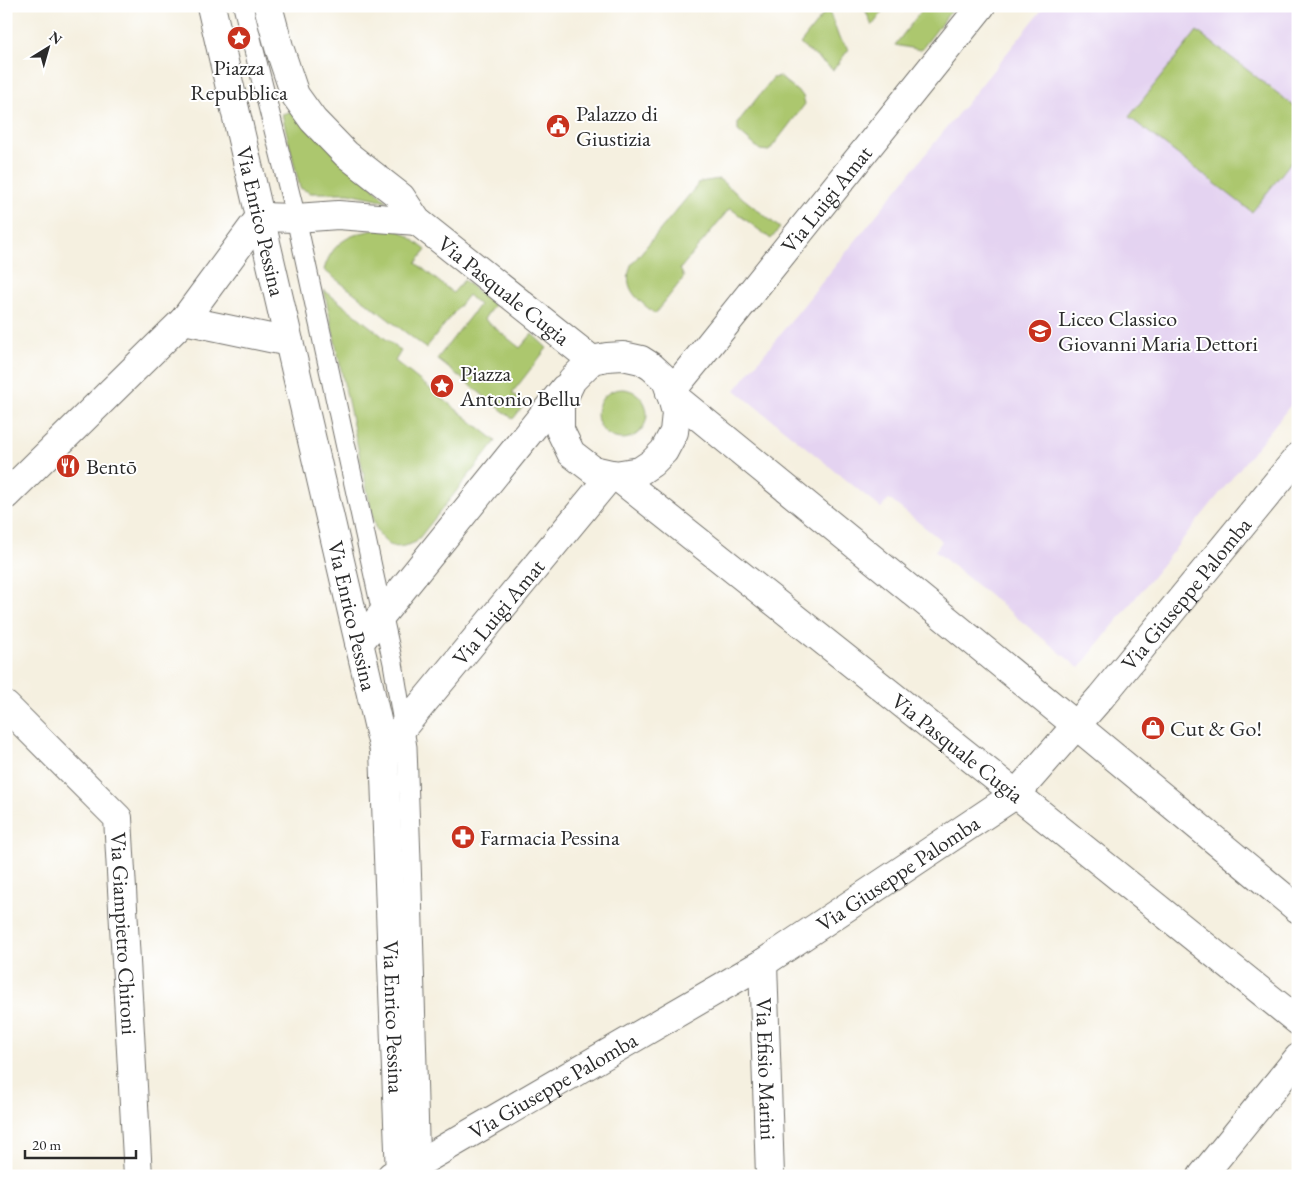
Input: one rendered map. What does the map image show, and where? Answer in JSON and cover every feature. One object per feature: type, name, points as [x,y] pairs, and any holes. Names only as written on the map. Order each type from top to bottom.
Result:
[{"type":"street","name":"Via Enrico Pessina","points":[[211,6],[384,750],[406,1173]]},
{"type":"street","name":"Via Pasquale Cugia","points":[[268,6],[295,95],[313,120],[346,154],[401,197],[417,221],[592,360]]},
{"type":"street","name":"Via Luigi Amat","points":[[670,394],[981,6]]},
{"type":"street","points":[[6,495],[184,320],[260,217],[296,218],[338,215],[417,221]]},
{"type":"street","points":[[184,320],[289,342]]},
{"type":"street","points":[[358,643],[572,380],[592,360],[623,356],[640,360],[652,367],[666,380],[676,413],[674,432],[664,451],[652,463],[640,470],[614,475],[593,470],[571,453],[560,430],[560,405],[572,380]]},
{"type":"street","points":[[670,394],[1298,909]]},
{"type":"street","name":"Via Giuseppe Palomba","points":[[406,1173],[763,963],[1016,794],[1077,726],[1298,457]]},
{"type":"street","name":"Via Pasquale Cugia","points":[[614,475],[1016,794],[1298,1022]]},
{"type":"street","name":"Via Luigi Amat","points":[[384,750],[614,475]]},
{"type":"street","name":"Via Giampietro Chironi","points":[[6,706],[118,818],[138,1176]]},
{"type":"street","name":"Via Efisio Marini","points":[[763,963],[770,1176]]},
{"type":"street","points":[[1202,1176],[1298,1058]]},
{"type":"lane","points":[[243,6],[296,218],[394,663],[404,727],[412,890],[406,1173]]},
{"type":"shaded area","name":"Liceo Classico Giovanni Maria Dettori","points":[[1045,6],[1298,6],[1298,396],[1079,668],[935,551],[942,541],[889,499],[881,508],[735,390]]},
{"type":"green space","points":[[867,6],[887,6],[872,26],[865,9]]},
{"type":"green space","points":[[925,6],[955,6],[921,50],[895,45]]},
{"type":"green space","points":[[828,8],[839,38],[849,49],[833,70],[800,44]]},
{"type":"green space","points":[[1197,31],[1298,109],[1298,153],[1252,212],[1129,117]]},
{"type":"green space","points":[[780,77],[803,96],[805,104],[769,151],[760,150],[738,131],[738,122],[773,78]]},
{"type":"green space","points":[[293,111],[387,201],[349,193],[311,193],[300,188],[282,114]]},
{"type":"green space","points":[[719,179],[780,228],[771,239],[730,208],[680,269],[684,277],[655,314],[630,288],[629,274],[631,265],[700,182]]},
{"type":"green space","points":[[393,227],[426,250],[416,263],[453,293],[464,280],[494,305],[484,319],[520,348],[532,334],[547,348],[512,393],[525,404],[513,419],[437,359],[479,305],[468,295],[426,348],[324,270],[334,249],[350,237],[360,233]]},
{"type":"green space","points":[[324,290],[401,351],[395,361],[496,441],[416,542],[408,545],[392,546],[383,539],[375,527]]},
{"type":"green space","points":[[622,389],[632,391],[640,396],[645,404],[647,414],[645,424],[640,432],[632,437],[622,439],[612,437],[604,432],[599,424],[597,414],[599,404],[604,396],[612,391]]},
{"type":"place","name":"Piazza Repubblica","points":[[239,38]]},
{"type":"place","name":"Palazzo di Giustizia","points":[[558,126]]},
{"type":"place","name":"Liceo Classico Giovanni Maria Dettori","points":[[1040,331]]},
{"type":"place","name":"Piazza Antonio Bellu","points":[[442,386]]},
{"type":"place","name":"Bentō","points":[[68,466]]},
{"type":"place","name":"Cut & Go!","points":[[1153,728]]},
{"type":"place","name":"Farmacia Pessina","points":[[463,837]]}]
